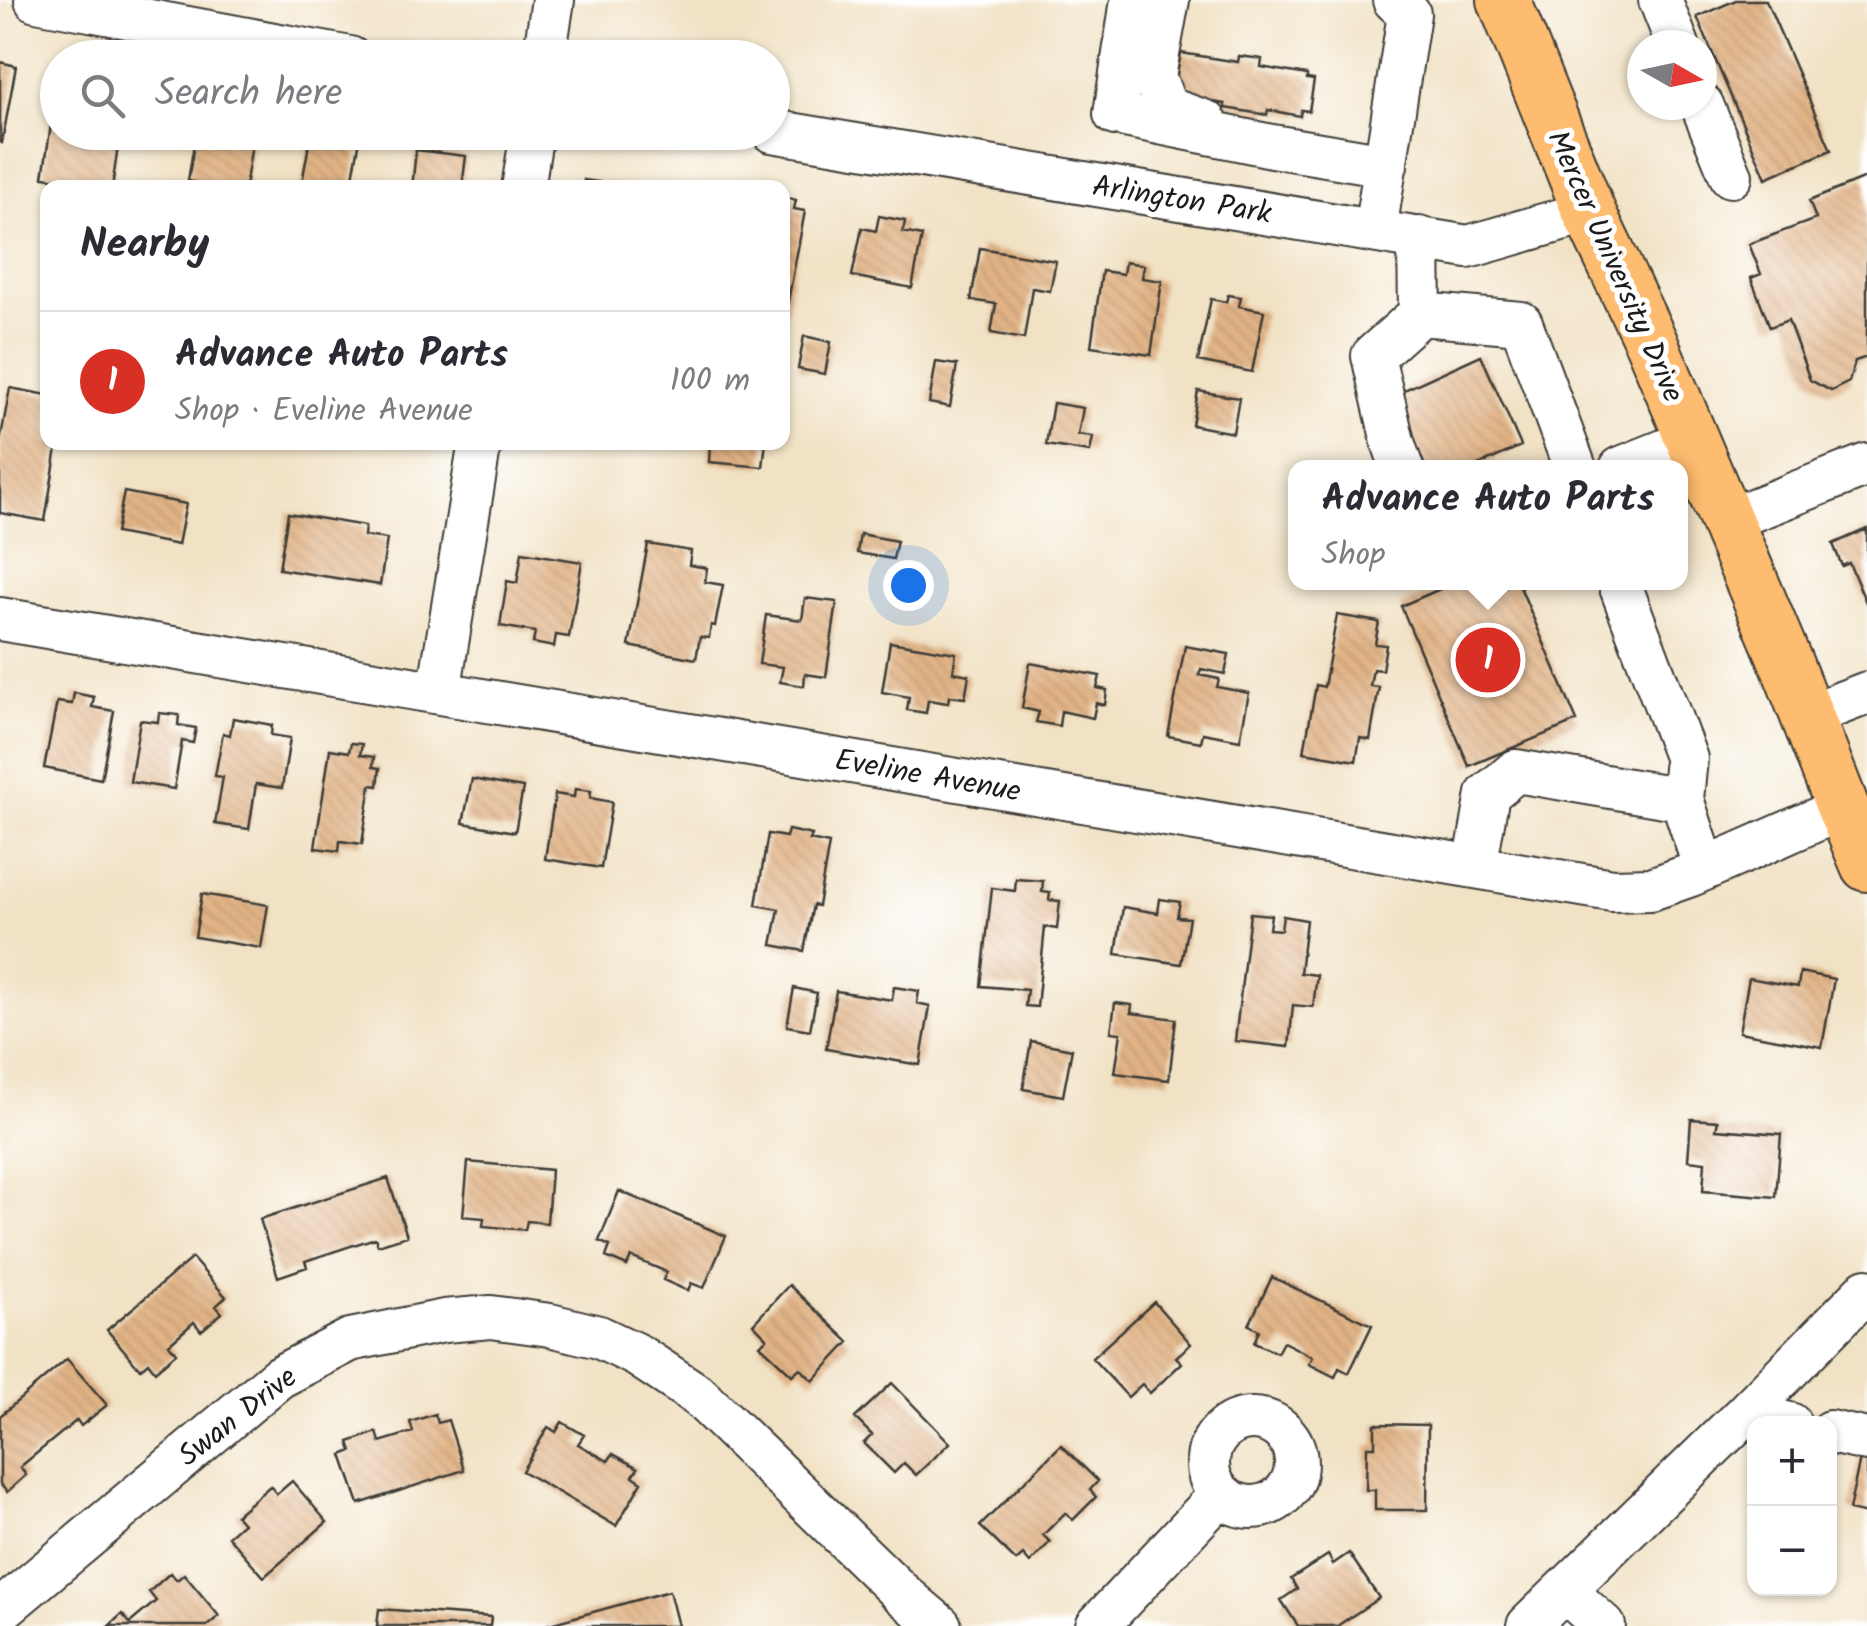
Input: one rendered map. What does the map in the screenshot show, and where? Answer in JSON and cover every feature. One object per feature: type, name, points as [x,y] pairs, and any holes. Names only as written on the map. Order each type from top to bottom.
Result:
[{"type":"main road","name":"Mercer University Drive","points":[[1505,0],[1589,212],[1651,342],[1867,865]]},
{"type":"street","points":[[36,0],[253,40]]},
{"type":"street","points":[[547,40],[553,0]]},
{"type":"street","points":[[1132,0],[1115,114],[1386,165]]},
{"type":"street","points":[[1168,0],[1154,76],[1166,108],[1272,146]]},
{"type":"street","points":[[1376,231],[1409,14],[1394,0]]},
{"type":"street","points":[[1660,0],[1672,30]]},
{"type":"street","points":[[1708,120],[1730,176]]},
{"type":"street","name":"Arlington Park","points":[[790,134],[1468,246],[1589,212]]},
{"type":"street","points":[[523,180],[529,150]]},
{"type":"street","points":[[1419,238],[1420,314]]},
{"type":"street","points":[[1399,460],[1373,356],[1420,314],[1521,323],[1570,460]]},
{"type":"street","points":[[1641,460],[1691,440]]},
{"type":"street","points":[[439,692],[479,450]]},
{"type":"street","points":[[1725,521],[1867,465]]},
{"type":"street","points":[[1622,590],[1686,759],[1682,799],[1705,869]]},
{"type":"street","name":"Eveline Avenue","points":[[0,619],[1612,890],[1651,889],[1842,808]]},
{"type":"street","points":[[1807,716],[1867,693]]},
{"type":"street","points":[[1475,867],[1488,794],[1516,772],[1682,799]]},
{"type":"street","points":[[1528,1626],[1867,1290]]},
{"type":"street","name":"Swan Drive","points":[[0,1611],[279,1377],[350,1340],[444,1321],[491,1317],[550,1325],[599,1338],[637,1355],[699,1396],[890,1609],[940,1626]]},
{"type":"street","points":[[1745,1414],[1754,1416]]},
{"type":"street","points":[[1837,1434],[1867,1440]]},
{"type":"street","points":[[1097,1626],[1220,1494]]},
{"type":"street","points":[[1564,1590],[1604,1626]]},
{"type":"building","points":[[1736,0],[1766,0],[1831,150],[1766,178],[1717,64],[1717,30],[1703,30],[1697,17]]},
{"type":"building","points":[[1181,53],[1238,62],[1239,56],[1262,59],[1261,67],[1307,75],[1307,79],[1314,80],[1309,111],[1301,110],[1300,116],[1268,110],[1267,115],[1173,95]]},
{"type":"building","points":[[0,62],[16,66],[2,143],[0,142]]},
{"type":"building","points":[[47,150],[117,150],[113,180],[43,177]]},
{"type":"building","points":[[193,150],[251,150],[246,180],[188,180]]},
{"type":"building","points":[[308,150],[358,150],[352,180],[302,180]]},
{"type":"building","points":[[416,150],[466,156],[463,180],[413,180]]},
{"type":"building","points":[[1865,178],[1867,357],[1855,361],[1849,382],[1831,391],[1810,380],[1788,320],[1770,327],[1751,278],[1761,274],[1749,244],[1816,219],[1809,201]]},
{"type":"building","points":[[790,199],[796,200],[794,209],[805,211],[790,291]]},
{"type":"building","points":[[879,216],[905,221],[903,232],[922,236],[912,288],[852,276],[862,228],[876,231]]},
{"type":"building","points":[[980,248],[1056,261],[1050,291],[1032,288],[1024,339],[991,333],[996,304],[971,300]]},
{"type":"building","points":[[1125,262],[1144,265],[1142,278],[1162,281],[1151,355],[1091,346],[1102,271],[1123,274]]},
{"type":"building","points":[[1228,295],[1241,297],[1239,306],[1264,311],[1252,372],[1198,361],[1211,299],[1226,302]]},
{"type":"building","points":[[804,336],[831,342],[825,374],[798,369]]},
{"type":"building","points":[[1481,355],[1521,446],[1490,460],[1422,460],[1393,395]]},
{"type":"building","points":[[936,362],[957,365],[950,407],[929,403]]},
{"type":"building","points":[[10,388],[40,394],[40,450],[57,450],[45,521],[0,513],[0,442]]},
{"type":"building","points":[[1198,391],[1239,398],[1233,433],[1192,425]]},
{"type":"building","points":[[1053,403],[1083,408],[1078,435],[1093,437],[1090,452],[1046,445]]},
{"type":"building","points":[[710,450],[765,450],[763,467],[709,462]]},
{"type":"building","points":[[124,492],[186,504],[178,545],[116,533]]},
{"type":"building","points":[[288,513],[365,526],[364,536],[387,539],[380,585],[279,569]]},
{"type":"building","points":[[1867,529],[1867,605],[1849,563],[1842,566],[1833,544]]},
{"type":"building","points":[[860,534],[897,541],[893,559],[857,553]]},
{"type":"building","points":[[648,544],[691,551],[689,565],[707,568],[705,582],[723,585],[715,626],[711,625],[709,638],[700,637],[696,659],[629,646]]},
{"type":"building","points":[[522,552],[582,562],[569,637],[556,635],[554,647],[533,643],[535,632],[500,626],[507,581],[517,583]]},
{"type":"building","points":[[1438,590],[1521,590],[1577,721],[1469,766],[1401,606]]},
{"type":"building","points":[[805,598],[837,602],[826,677],[805,674],[804,686],[780,682],[783,667],[759,664],[766,615],[802,620]]},
{"type":"building","points":[[1337,615],[1379,622],[1375,644],[1386,645],[1382,670],[1373,669],[1370,686],[1379,687],[1370,740],[1360,738],[1356,761],[1304,752],[1316,685],[1324,687]]},
{"type":"building","points":[[890,642],[956,653],[953,672],[969,675],[965,698],[949,696],[948,703],[928,700],[926,713],[907,710],[909,697],[882,692]]},
{"type":"building","points":[[1185,646],[1229,654],[1225,674],[1201,669],[1199,675],[1219,679],[1217,687],[1249,693],[1240,740],[1203,733],[1201,742],[1168,736]]},
{"type":"building","points":[[1030,663],[1100,676],[1097,688],[1107,690],[1105,705],[1096,703],[1093,718],[1061,711],[1059,726],[1036,722],[1039,712],[1022,708]]},
{"type":"building","points":[[74,693],[94,697],[92,707],[114,711],[101,779],[44,768],[57,702],[72,704]]},
{"type":"building","points":[[159,713],[179,715],[178,725],[196,728],[193,743],[182,741],[174,789],[130,782],[140,720],[158,722]]},
{"type":"building","points":[[233,718],[272,725],[271,735],[290,738],[282,788],[256,784],[249,829],[215,824],[223,777],[215,776],[223,733],[230,735]]},
{"type":"building","points":[[351,743],[362,744],[360,755],[374,757],[373,767],[380,768],[378,786],[371,785],[362,844],[340,841],[339,851],[315,848],[330,749],[349,752]]},
{"type":"building","points":[[472,779],[523,788],[515,832],[463,823]]},
{"type":"building","points":[[575,789],[591,791],[590,798],[612,802],[601,868],[545,859],[555,794],[574,797]]},
{"type":"building","points":[[788,830],[812,835],[810,840],[829,844],[818,906],[813,905],[804,951],[772,945],[779,909],[756,905],[768,834],[786,837]]},
{"type":"building","points":[[1016,879],[1043,881],[1042,892],[1050,893],[1049,900],[1060,901],[1057,929],[1045,927],[1037,1007],[1025,1006],[1027,990],[981,986],[992,888],[1015,891]]},
{"type":"building","points":[[202,894],[268,905],[261,948],[195,937]]},
{"type":"building","points":[[1160,899],[1180,902],[1177,917],[1189,918],[1181,964],[1116,954],[1123,907],[1158,913]]},
{"type":"building","points":[[1250,913],[1271,915],[1269,929],[1281,930],[1283,916],[1306,920],[1300,973],[1317,975],[1313,1007],[1293,1005],[1289,1047],[1235,1041]]},
{"type":"building","points":[[1800,972],[1834,979],[1822,1047],[1739,1032],[1749,978],[1798,987]]},
{"type":"building","points":[[894,987],[919,991],[917,1003],[930,1006],[920,1065],[826,1049],[836,991],[892,1000]]},
{"type":"building","points":[[794,988],[817,993],[810,1030],[787,1026]]},
{"type":"building","points":[[1115,1003],[1132,1005],[1131,1013],[1176,1019],[1169,1080],[1115,1073],[1121,1033],[1111,1032]]},
{"type":"building","points":[[1031,1041],[1072,1049],[1063,1096],[1023,1089]]},
{"type":"building","points":[[1691,1119],[1718,1121],[1716,1129],[1781,1134],[1776,1197],[1703,1191],[1705,1162],[1688,1160]]},
{"type":"building","points":[[468,1162],[551,1170],[547,1223],[527,1221],[525,1230],[483,1226],[484,1218],[463,1216]]},
{"type":"building","points":[[388,1178],[407,1236],[378,1245],[375,1238],[305,1261],[307,1267],[278,1277],[260,1219]]},
{"type":"building","points":[[619,1191],[726,1236],[704,1288],[691,1283],[688,1291],[663,1280],[667,1272],[631,1257],[627,1266],[606,1257],[610,1246],[599,1241]]},
{"type":"building","points":[[192,1258],[226,1297],[216,1306],[222,1313],[201,1331],[194,1322],[169,1344],[176,1353],[155,1371],[148,1362],[140,1369],[107,1330]]},
{"type":"building","points":[[1272,1277],[1372,1325],[1349,1373],[1339,1368],[1335,1377],[1309,1364],[1313,1357],[1283,1342],[1277,1353],[1254,1343],[1259,1330],[1249,1325]]},
{"type":"building","points":[[789,1285],[849,1342],[813,1381],[800,1368],[792,1375],[760,1345],[767,1338],[753,1324]]},
{"type":"building","points":[[1154,1302],[1191,1344],[1176,1357],[1182,1363],[1150,1393],[1142,1384],[1128,1397],[1092,1358]]},
{"type":"building","points":[[67,1359],[107,1405],[81,1426],[77,1420],[20,1467],[26,1475],[7,1492],[0,1484],[0,1416]]},
{"type":"building","points":[[892,1383],[950,1443],[916,1475],[904,1463],[894,1473],[864,1443],[872,1435],[855,1418]]},
{"type":"building","points":[[435,1414],[438,1423],[448,1420],[464,1470],[359,1504],[342,1455],[352,1451],[349,1442],[377,1432],[380,1442],[413,1432],[410,1422]]},
{"type":"building","points":[[562,1422],[584,1435],[578,1444],[608,1461],[613,1454],[638,1468],[633,1476],[642,1482],[616,1526],[522,1471],[548,1427],[556,1432]]},
{"type":"building","points":[[1375,1424],[1428,1425],[1427,1510],[1375,1510],[1375,1490],[1366,1490],[1367,1446],[1375,1446]]},
{"type":"building","points":[[1061,1445],[1098,1481],[1090,1490],[1096,1497],[1073,1520],[1065,1513],[1043,1535],[1050,1542],[1030,1563],[1023,1555],[1016,1561],[980,1526]]},
{"type":"building","points":[[1862,1449],[1867,1450],[1867,1514],[1849,1510]]},
{"type":"building","points":[[292,1481],[327,1522],[264,1577],[228,1536],[243,1523],[236,1515],[270,1486],[277,1494]]},
{"type":"building","points":[[1349,1553],[1379,1598],[1337,1626],[1298,1626],[1281,1600],[1297,1589],[1291,1579],[1328,1555],[1333,1564]]},
{"type":"building","points":[[170,1573],[177,1580],[184,1574],[219,1616],[207,1626],[109,1626],[122,1614],[130,1623],[156,1601],[149,1592]]},
{"type":"building","points":[[669,1591],[678,1626],[546,1626],[546,1625]]},
{"type":"building","points":[[379,1609],[491,1617],[490,1626],[377,1626]]},
{"type":"place","name":"Advance Auto Parts","points":[[1488,660]]}]
